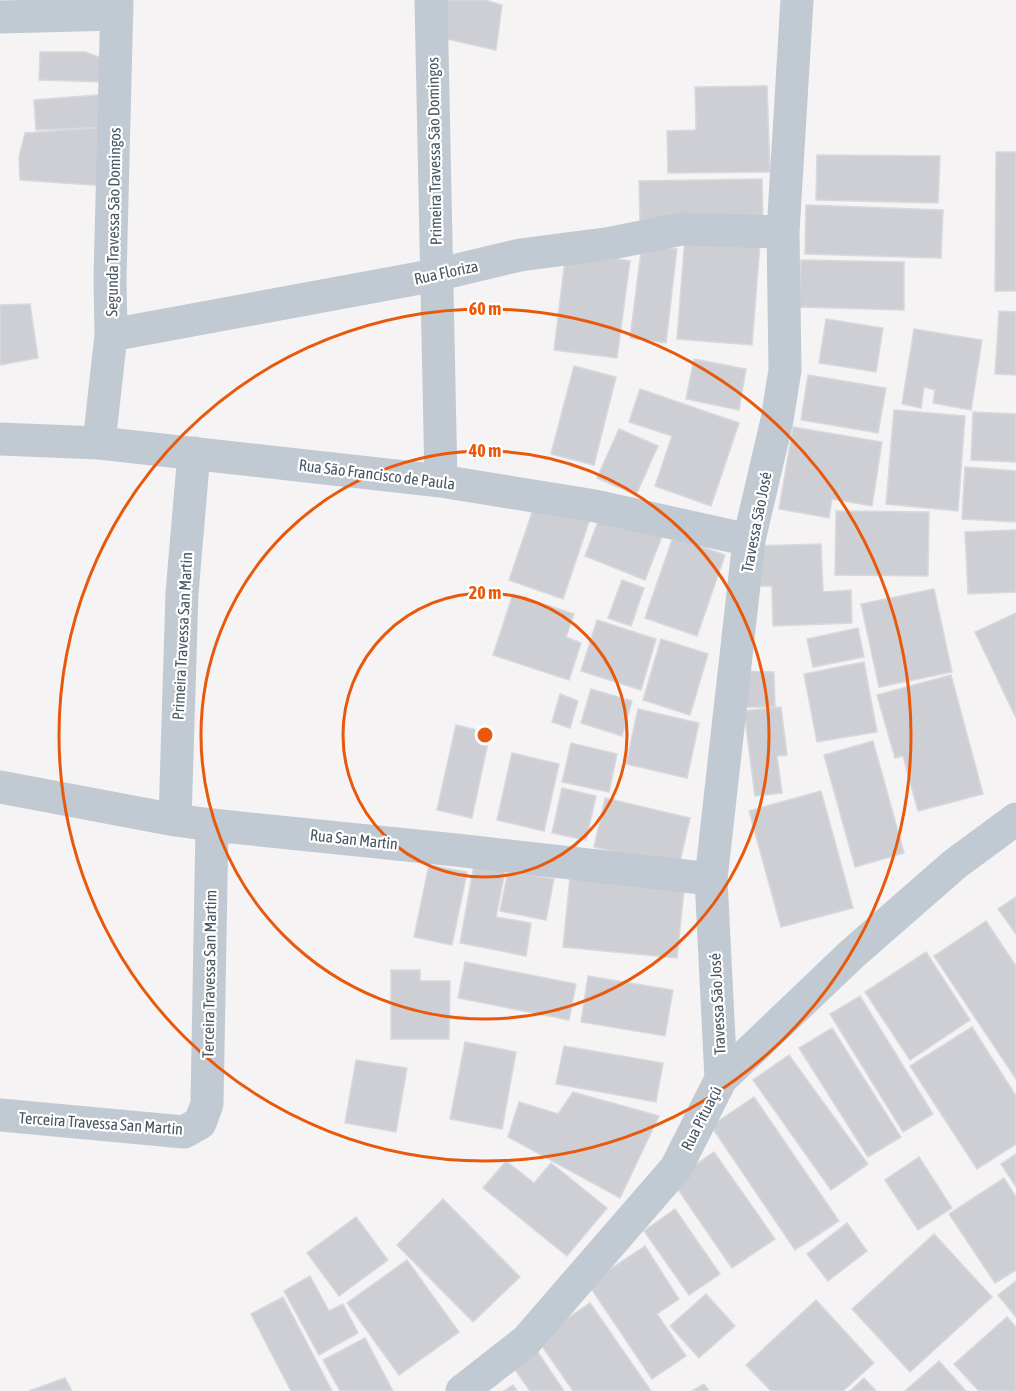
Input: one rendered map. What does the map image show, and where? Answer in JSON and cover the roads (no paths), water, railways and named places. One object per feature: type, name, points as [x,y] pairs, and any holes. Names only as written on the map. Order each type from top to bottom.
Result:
[{"type":"street","name":"Primeira Travessa São Domingos","points":[[431,0],[441,481]]},
{"type":"street","name":"Travessa São José","points":[[721,1079],[711,879],[749,540],[777,420],[785,370],[783,232],[797,0]]},
{"type":"street","points":[[0,17],[117,7]]},
{"type":"street","name":"Segunda Travessa São Domingos","points":[[99,443],[111,335],[110,278],[117,7]]},
{"type":"street","name":"Rua Floriza","points":[[111,335],[436,275],[520,255],[612,243],[681,229],[783,232]]},
{"type":"street","name":"Rua São Francisco de Paula","points":[[0,439],[99,443],[441,481],[595,506],[749,540]]},
{"type":"street","name":"Primeira Travessa San Martin","points":[[175,820],[182,593],[194,453]]},
{"type":"street","name":"Rua San Martin","points":[[0,787],[212,825],[711,879]]},
{"type":"street","name":"Rua Pituaçú","points":[[462,1391],[526,1341],[676,1168],[721,1079],[852,954],[955,864],[1016,819]]},
{"type":"street","name":"Terceira Travessa San Martim","points":[[200,1123],[207,1104],[212,825]]},
{"type":"street","name":"Terceira Travessa San Martin","points":[[0,1115],[184,1132],[200,1123]]}]
